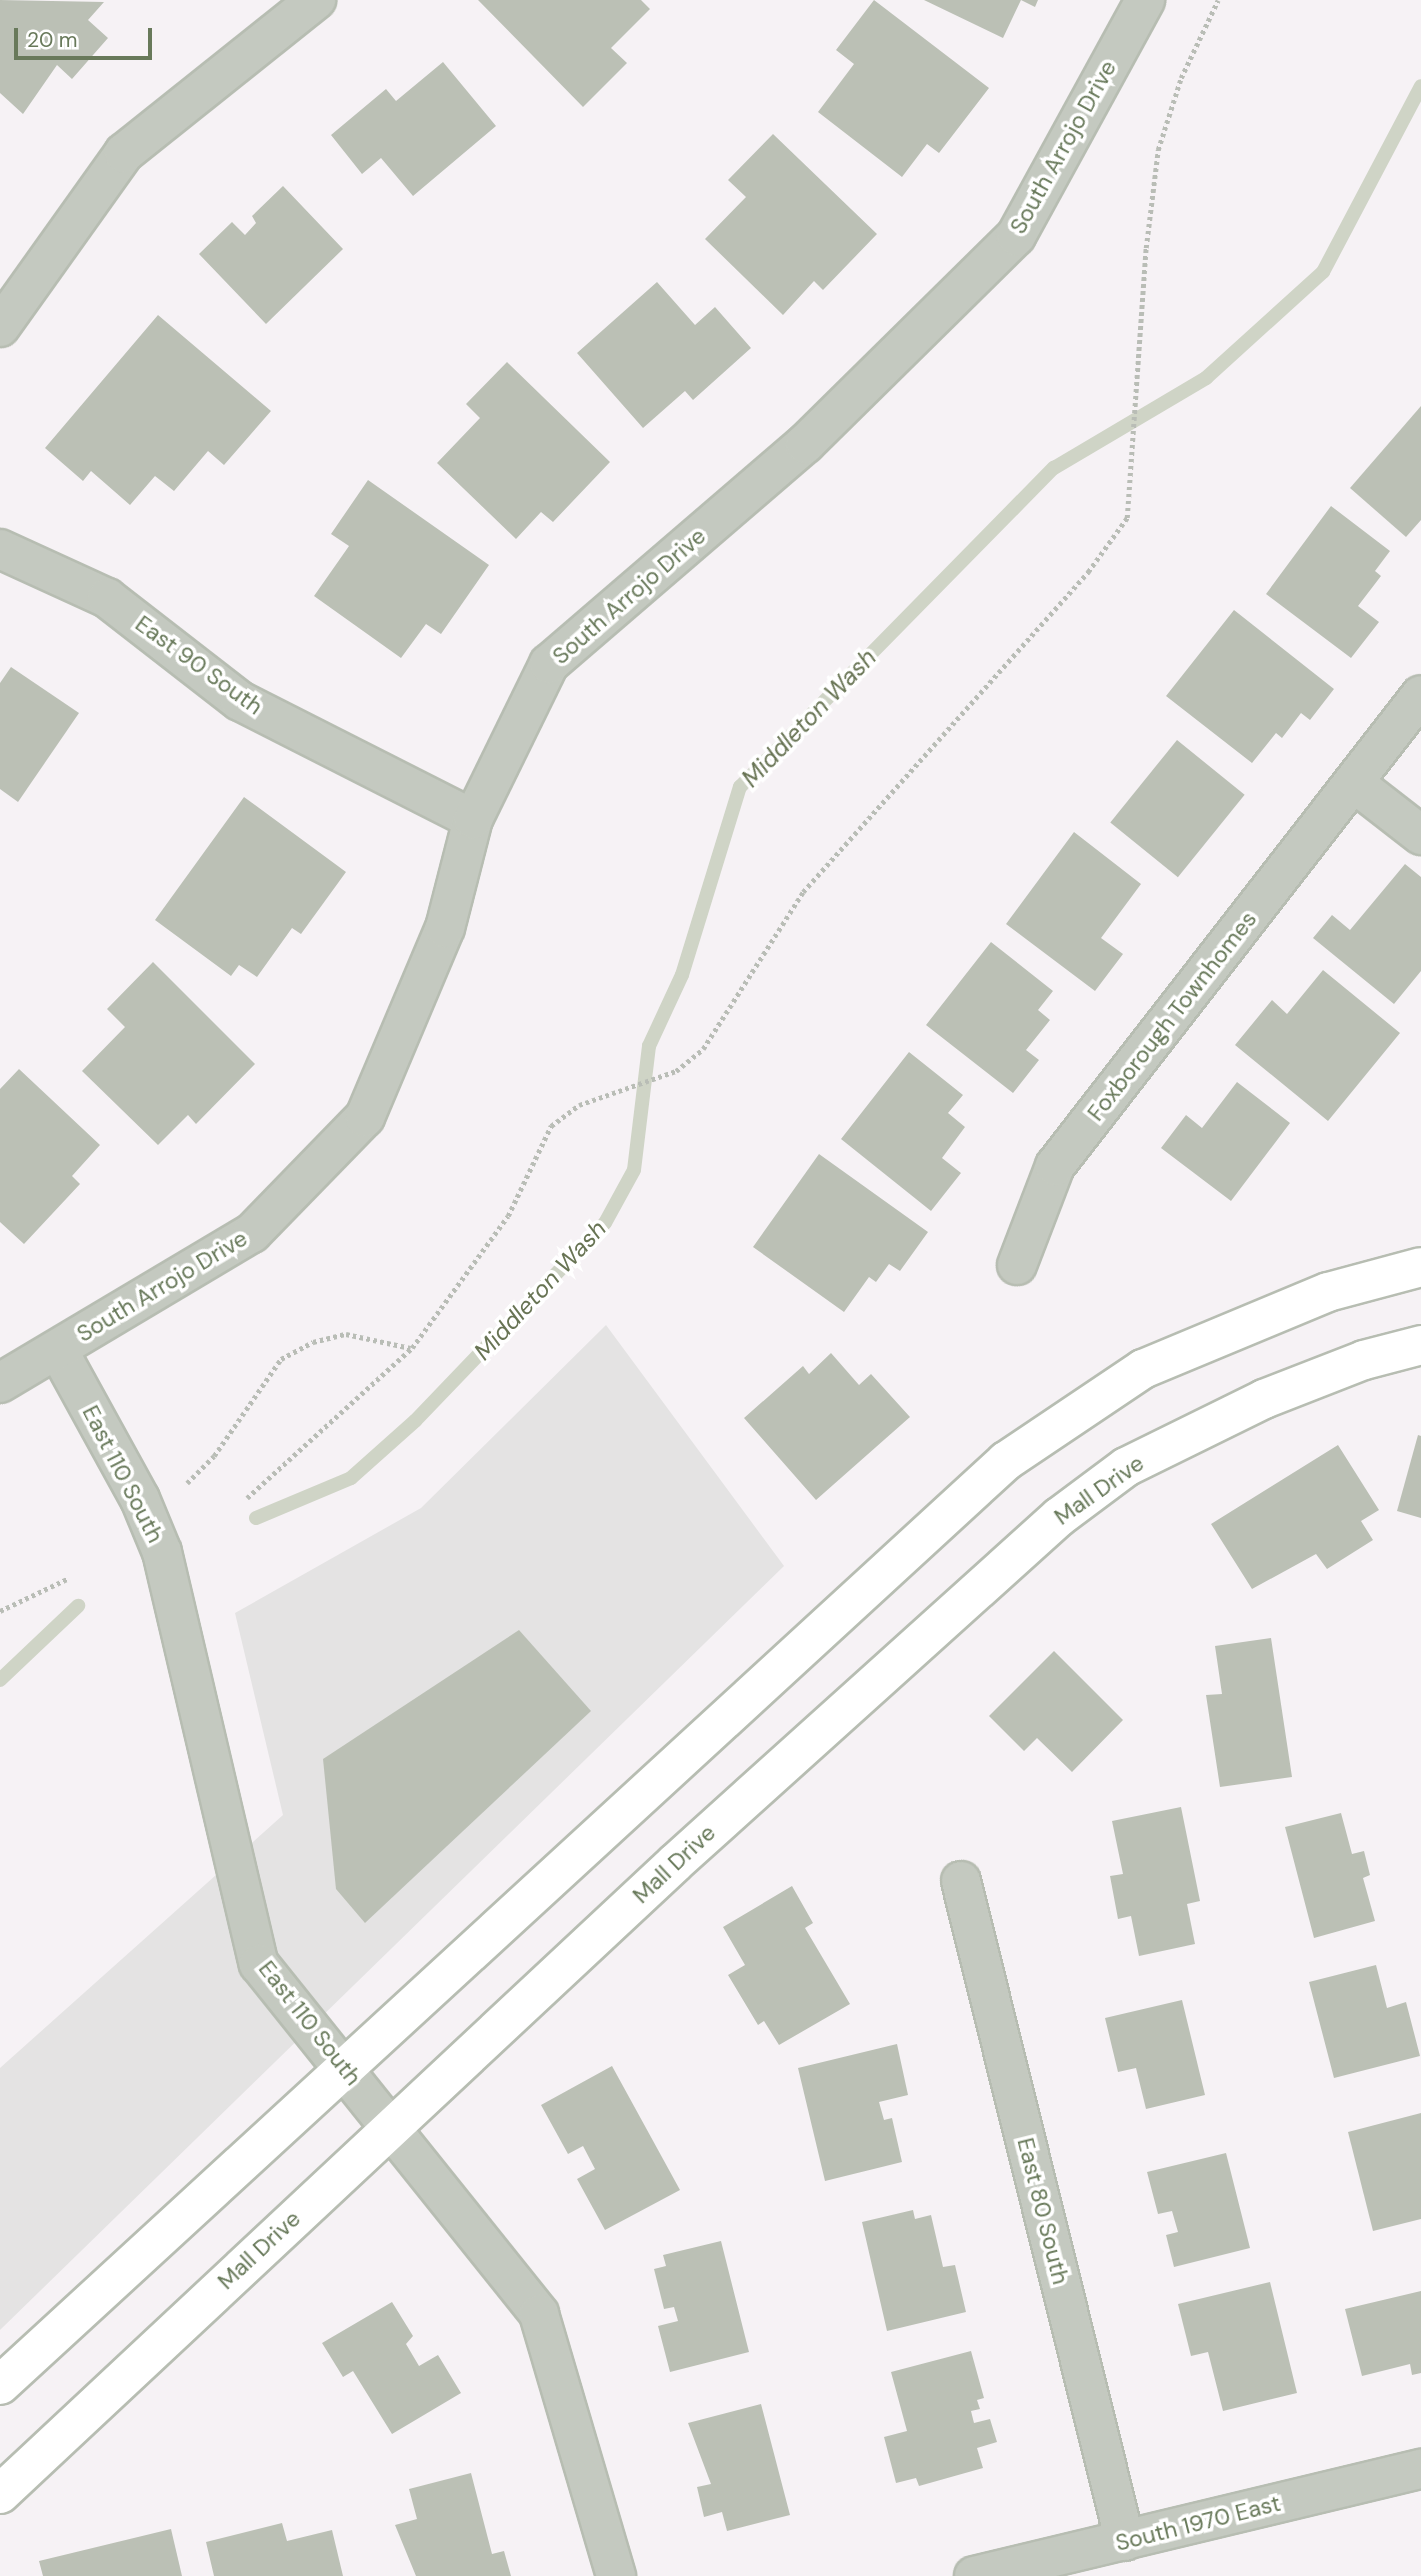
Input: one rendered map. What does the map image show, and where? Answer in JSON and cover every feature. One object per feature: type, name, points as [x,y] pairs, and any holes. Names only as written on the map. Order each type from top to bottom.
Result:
[{"type":"main road","points":[[0,2385],[342,2066],[1006,1461],[1143,1369],[1328,1292],[1421,1267]]},
{"type":"main road","name":"Mall Drive","points":[[0,2494],[391,2126],[914,1643],[1107,1481],[1126,1466],[1312,1378],[1421,1345]]},
{"type":"street","points":[[0,327],[124,153],[316,0]]},
{"type":"street","name":"South Arrojo Drive","points":[[0,1383],[252,1233],[365,1117],[445,928],[473,819],[549,664],[805,444],[1016,236],[1145,0]]},
{"type":"street","name":"East 90 South","points":[[0,549],[107,598],[240,701],[473,819]]},
{"type":"street","name":"Foxborough Townhomes","points":[[1017,1265],[1055,1166],[1421,695]]},
{"type":"street","points":[[1354,783],[1421,835]]},
{"type":"street","name":"East 110 South","points":[[58,1350],[141,1499],[162,1552],[259,1964],[539,2314],[616,2576]]},
{"type":"street","name":"East 80 South","points":[[961,1881],[1125,2541]]},
{"type":"street","name":"South 1970 East","points":[[974,2576],[1421,2469]]},
{"type":"path","points":[[247,1498],[412,1348],[508,1216],[551,1126],[579,1105],[676,1071],[703,1049],[803,892],[1088,572],[1127,517],[1132,485],[1146,248],[1158,150],[1181,78],[1218,0]]},
{"type":"path","points":[[187,1483],[214,1456],[281,1359],[313,1342],[346,1334],[412,1348]]},
{"type":"path","points":[[0,1611],[69,1578]]},
{"type":"shaded area","points":[[606,1325],[784,1566],[0,2330],[0,2068],[283,1815],[235,1613],[421,1508]]},
{"type":"building","points":[[0,0],[104,2],[88,20],[108,38],[72,79],[57,65],[23,114],[0,93]]},
{"type":"building","points":[[478,0],[641,0],[650,9],[611,48],[627,63],[583,107]]},
{"type":"building","points":[[874,0],[989,88],[939,153],[927,144],[902,177],[818,112],[854,64],[836,50]]},
{"type":"building","points":[[924,0],[1021,0],[1003,38]]},
{"type":"building","points":[[1021,0],[1038,0],[1035,7]]},
{"type":"building","points":[[443,62],[496,126],[413,196],[381,158],[362,174],[331,135],[386,89],[396,101]]},
{"type":"building","points":[[773,134],[877,234],[823,290],[814,281],[783,315],[705,239],[746,197],[728,180]]},
{"type":"building","points":[[283,186],[343,249],[266,324],[199,254],[232,222],[245,235],[256,223],[252,216]]},
{"type":"building","points":[[657,282],[695,325],[715,307],[751,348],[693,400],[685,391],[643,428],[577,353]]},
{"type":"building","points":[[158,315],[271,411],[224,465],[208,451],[174,491],[155,476],[130,505],[91,471],[83,481],[45,448]]},
{"type":"building","points":[[507,362],[610,462],[553,522],[541,512],[516,539],[437,463],[480,418],[466,404]]},
{"type":"building","points":[[1421,406],[1421,520],[1406,537],[1350,488]]},
{"type":"building","points":[[368,480],[489,565],[441,634],[426,624],[401,658],[314,596],[349,546],[331,534]]},
{"type":"building","points":[[1331,506],[1390,551],[1375,571],[1381,576],[1358,606],[1379,622],[1351,658],[1266,594]]},
{"type":"building","points":[[1234,610],[1334,689],[1310,720],[1301,713],[1282,738],[1276,733],[1252,763],[1166,696]]},
{"type":"building","points":[[11,667],[79,713],[18,802],[0,789],[0,683]]},
{"type":"building","points":[[1177,740],[1245,795],[1178,877],[1110,822]]},
{"type":"building","points":[[244,797],[346,872],[301,934],[292,928],[257,977],[239,965],[231,976],[155,920]]},
{"type":"building","points":[[1074,832],[1141,884],[1101,938],[1123,954],[1095,991],[1006,924]]},
{"type":"building","points":[[1405,864],[1421,877],[1421,971],[1394,1004],[1313,938],[1332,915],[1350,930]]},
{"type":"building","points":[[991,942],[1053,991],[1038,1010],[1050,1020],[1026,1050],[1039,1060],[1013,1093],[926,1025]]},
{"type":"building","points":[[153,962],[255,1064],[196,1124],[188,1115],[158,1145],[82,1071],[125,1027],[107,1009]]},
{"type":"building","points":[[1323,970],[1400,1033],[1328,1121],[1235,1045],[1272,1000],[1287,1014]]},
{"type":"building","points":[[909,1052],[963,1095],[948,1113],[965,1127],[942,1158],[961,1173],[931,1211],[841,1139]]},
{"type":"building","points":[[19,1069],[100,1145],[72,1176],[80,1184],[24,1244],[0,1222],[0,1089]]},
{"type":"building","points":[[1237,1082],[1290,1123],[1231,1201],[1161,1148],[1186,1115],[1202,1128]]},
{"type":"building","points":[[819,1154],[928,1232],[900,1271],[889,1264],[876,1282],[869,1277],[844,1312],[753,1247]]},
{"type":"building","points":[[831,1353],[859,1385],[871,1374],[910,1417],[816,1500],[744,1418],[803,1366],[809,1374]]},
{"type":"building","points":[[1418,1435],[1421,1436],[1421,1518],[1397,1511]]},
{"type":"building","points":[[1338,1445],[1379,1510],[1361,1521],[1373,1540],[1327,1569],[1316,1554],[1252,1589],[1211,1524]]},
{"type":"building","points":[[519,1630],[591,1711],[365,1923],[336,1889],[323,1759]]},
{"type":"building","points":[[1271,1638],[1292,1777],[1220,1787],[1206,1695],[1222,1694],[1215,1646]]},
{"type":"building","points":[[1054,1651],[1123,1720],[1072,1772],[1037,1738],[1024,1751],[989,1716]]},
{"type":"building","points":[[1181,1807],[1200,1901],[1187,1904],[1195,1944],[1139,1956],[1131,1916],[1118,1919],[1110,1876],[1123,1874],[1112,1821]]},
{"type":"building","points":[[1341,1813],[1352,1854],[1364,1851],[1370,1875],[1363,1878],[1375,1921],[1314,1938],[1285,1827]]},
{"type":"building","points":[[792,1886],[813,1923],[805,1928],[850,2004],[779,2045],[764,2021],[758,2025],[728,1975],[745,1965],[723,1927]]},
{"type":"building","points":[[1376,1965],[1387,2008],[1406,2002],[1420,2056],[1334,2078],[1309,1982]]},
{"type":"building","points":[[1182,2000],[1205,2095],[1146,2109],[1136,2068],[1118,2072],[1105,2018]]},
{"type":"building","points":[[897,2044],[908,2095],[879,2102],[884,2120],[892,2118],[902,2162],[825,2181],[798,2068]]},
{"type":"building","points":[[612,2066],[680,2190],[605,2230],[577,2179],[595,2169],[583,2146],[568,2154],[541,2105]]},
{"type":"building","points":[[1421,2113],[1421,2219],[1373,2231],[1348,2132]]},
{"type":"building","points":[[1226,2153],[1250,2248],[1174,2267],[1166,2235],[1178,2232],[1172,2211],[1158,2214],[1147,2172]]},
{"type":"building","points":[[913,2210],[915,2219],[931,2215],[943,2267],[955,2265],[966,2312],[887,2331],[862,2222]]},
{"type":"building","points":[[721,2241],[749,2352],[670,2372],[658,2326],[678,2321],[674,2307],[664,2309],[654,2269],[666,2266],[663,2255]]},
{"type":"building","points":[[1270,2282],[1297,2393],[1223,2411],[1208,2352],[1191,2356],[1178,2304]]},
{"type":"building","points":[[1421,2291],[1421,2373],[1412,2375],[1410,2364],[1362,2376],[1345,2309]]},
{"type":"building","points":[[392,2302],[413,2336],[406,2344],[419,2366],[438,2355],[461,2393],[392,2434],[353,2371],[343,2377],[322,2343]]},
{"type":"building","points":[[971,2351],[984,2398],[977,2400],[980,2409],[971,2411],[974,2423],[990,2419],[997,2442],[977,2448],[983,2468],[919,2486],[916,2478],[896,2483],[884,2437],[907,2431],[891,2372]]},
{"type":"building","points":[[761,2404],[790,2515],[727,2531],[722,2512],[704,2517],[697,2487],[711,2484],[688,2423]]},
{"type":"building","points":[[471,2473],[492,2554],[504,2551],[511,2576],[416,2576],[395,2525],[417,2519],[409,2489]]},
{"type":"building","points":[[282,2523],[287,2541],[332,2530],[343,2576],[214,2576],[206,2542]]},
{"type":"building","points":[[171,2529],[182,2576],[43,2576],[39,2561]]},
{"type":"waterway","name":"Middleton Wash","points":[[256,1518],[351,1478],[415,1421],[605,1223],[634,1170],[649,1046],[682,975],[740,787],[1054,468],[1206,378],[1323,272],[1421,86]]},
{"type":"waterway","name":"Middleton Wash","points":[[0,1680],[78,1606]]}]
